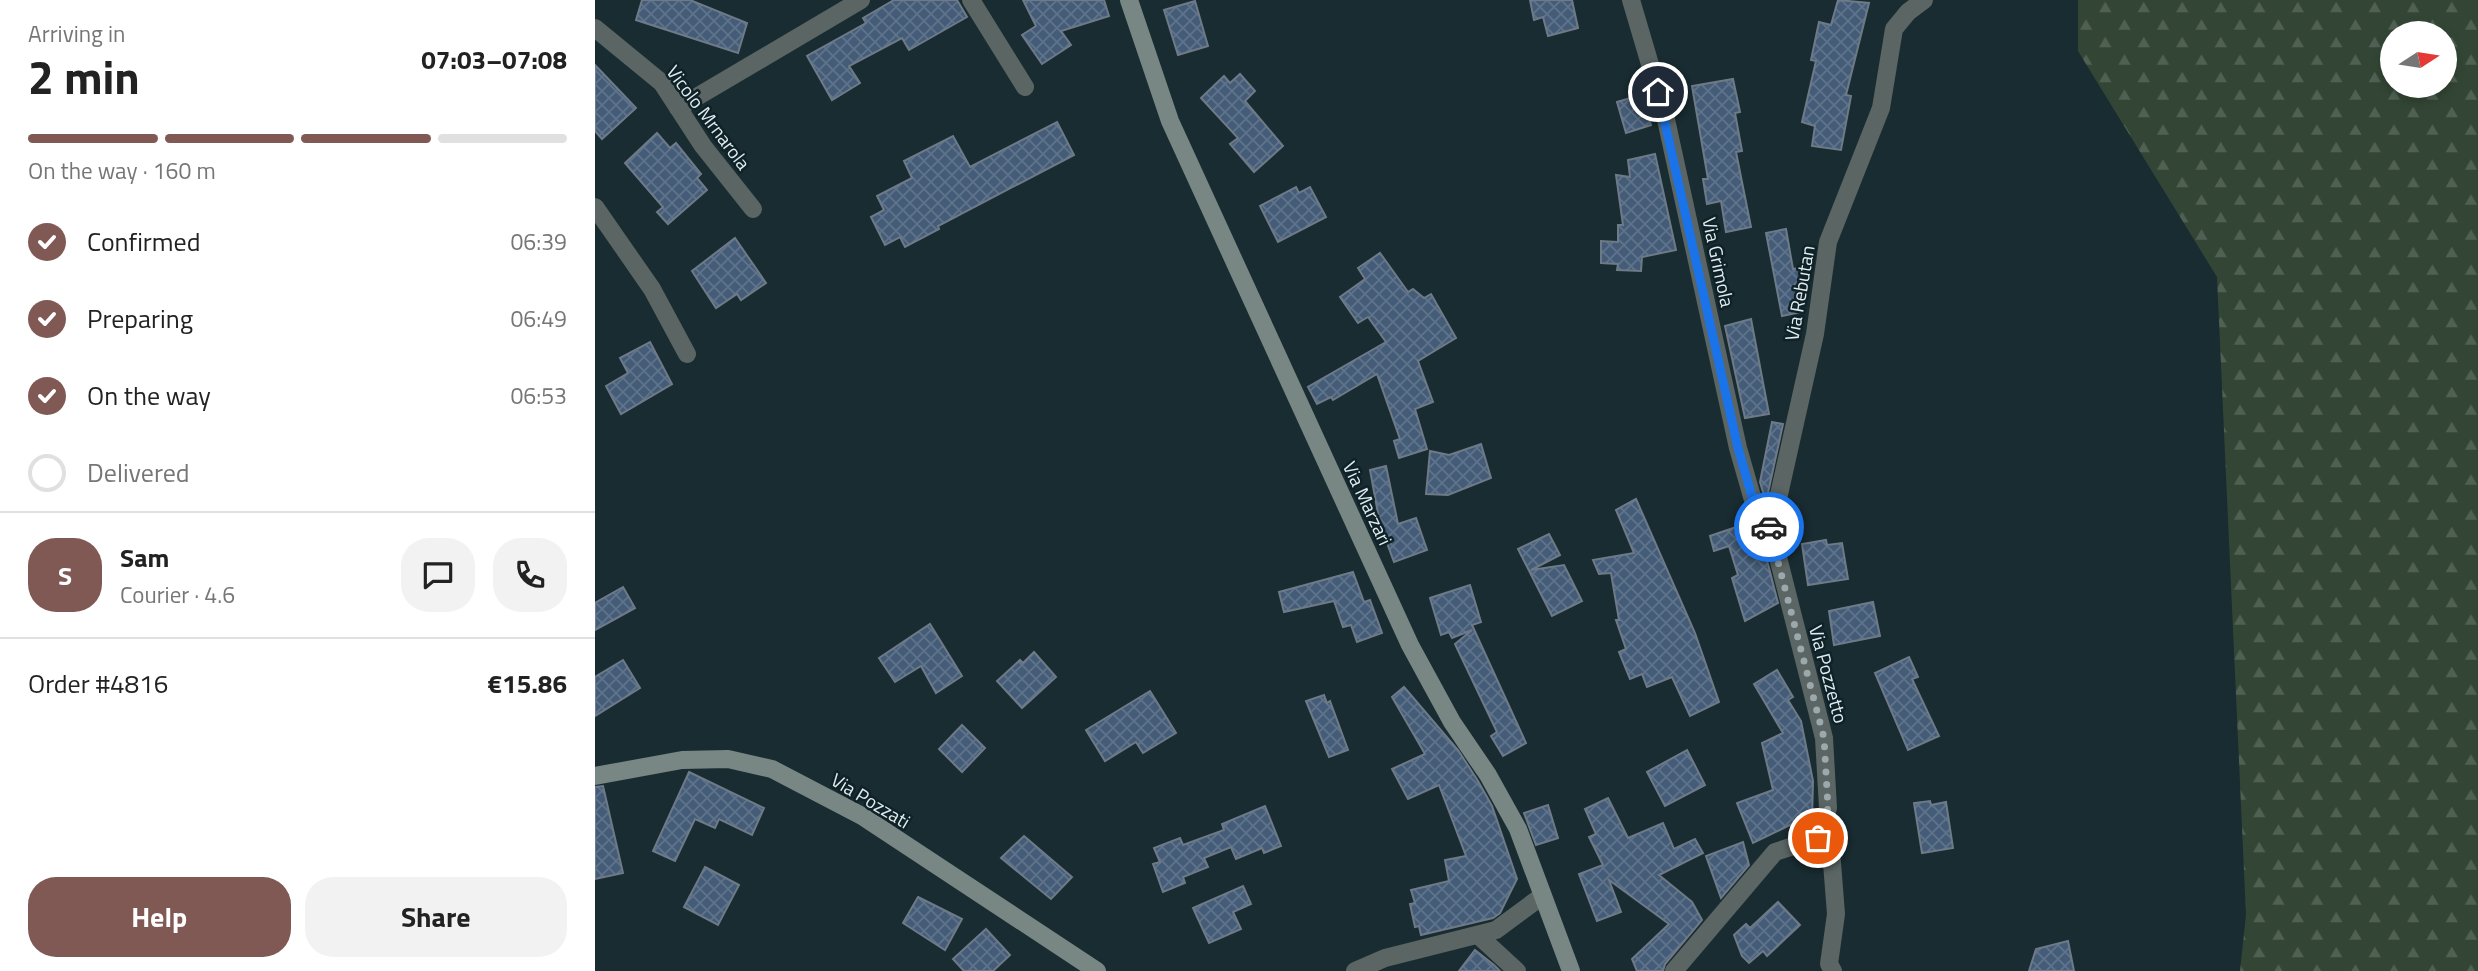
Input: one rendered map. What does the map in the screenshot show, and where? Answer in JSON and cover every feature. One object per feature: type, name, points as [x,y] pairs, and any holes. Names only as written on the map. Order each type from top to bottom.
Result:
[{"type":"street","points":[[678,108],[860,0]]},
{"type":"street","points":[[971,0],[1025,87]]},
{"type":"street","name":"Via Marzari","points":[[1129,0],[1170,121],[1410,645],[1517,829],[1571,971]]},
{"type":"street","name":"Via Grimola","points":[[1631,0],[1665,115],[1738,448],[1755,507],[1771,530]]},
{"type":"street","name":"Via Rebutan","points":[[1771,530],[1800,389],[1815,334],[1828,242],[1881,108],[1894,29],[1908,12],[1924,0]]},
{"type":"street","name":"Vicolo Mrnarola","points":[[595,28],[662,83],[703,146],[753,209]]},
{"type":"street","points":[[595,207],[652,289],[687,354]]},
{"type":"street","name":"Via Pozzetto","points":[[1771,530],[1824,738],[1828,808],[1818,838]]},
{"type":"street","name":"Via Pozzati","points":[[595,776],[682,760],[727,759],[772,769],[862,816],[1097,971]]},
{"type":"street","points":[[1674,971],[1775,852],[1818,838],[1831,849],[1836,914],[1829,964],[1833,971]]},
{"type":"street","points":[[1355,971],[1385,958],[1436,943],[1479,936],[1496,930],[1542,896]]},
{"type":"street","points":[[1479,936],[1517,971]]},
{"type":"green space","points":[[2078,0],[2478,0],[2478,971],[2240,971],[2246,915],[2217,277],[2078,51]]},
{"type":"building","points":[[642,0],[690,0],[747,23],[738,53],[636,20]]},
{"type":"building","points":[[894,0],[957,0],[967,17],[909,50],[902,38],[849,66],[860,83],[832,100],[807,56],[866,23],[863,18]]},
{"type":"building","points":[[1023,0],[1104,0],[1109,16],[1061,31],[1071,45],[1042,64],[1022,35],[1036,26]]},
{"type":"building","points":[[1530,0],[1572,0],[1578,28],[1548,36],[1543,17],[1534,20]]},
{"type":"building","points":[[1838,0],[1869,3],[1846,95],[1851,96],[1841,150],[1812,146],[1815,126],[1802,122],[1816,61],[1811,60],[1819,22],[1831,25]]},
{"type":"building","points":[[1195,1],[1208,46],[1178,55],[1164,10]]},
{"type":"building","points":[[595,65],[636,108],[602,139],[595,131]]},
{"type":"building","points":[[1240,74],[1255,91],[1245,101],[1283,146],[1254,172],[1230,144],[1238,138],[1201,98],[1224,76],[1230,83]]},
{"type":"building","points":[[1733,79],[1740,112],[1735,113],[1742,151],[1736,152],[1751,227],[1726,232],[1721,201],[1707,204],[1703,179],[1708,179],[1692,86]]},
{"type":"building","points":[[1641,95],[1651,125],[1626,133],[1617,102]]},
{"type":"building","points":[[1057,122],[1074,155],[938,226],[939,229],[905,247],[900,237],[885,245],[871,217],[884,210],[877,196],[912,178],[904,161],[953,136],[970,167]]},
{"type":"building","points":[[657,133],[670,148],[676,143],[701,174],[697,178],[707,190],[668,224],[657,212],[663,207],[625,163]]},
{"type":"building","points":[[1655,154],[1676,250],[1642,257],[1641,271],[1617,270],[1618,264],[1601,263],[1601,241],[1618,242],[1618,225],[1623,225],[1616,175],[1630,177],[1628,160]]},
{"type":"building","points":[[1296,187],[1299,193],[1310,187],[1326,217],[1278,242],[1260,206]]},
{"type":"building","points":[[1786,229],[1793,269],[1799,268],[1804,292],[1797,294],[1801,312],[1782,316],[1766,233]]},
{"type":"building","points":[[735,238],[766,283],[741,300],[737,294],[716,308],[692,271]]},
{"type":"building","points":[[1380,253],[1408,292],[1413,289],[1424,298],[1431,294],[1456,338],[1418,361],[1433,402],[1415,409],[1427,449],[1399,458],[1394,441],[1400,439],[1377,374],[1333,400],[1331,397],[1317,404],[1308,387],[1386,342],[1368,317],[1358,323],[1340,297],[1365,279],[1358,268]]},
{"type":"building","points":[[1751,319],[1769,414],[1745,418],[1725,326]]},
{"type":"building","points":[[650,342],[672,384],[621,414],[606,386],[628,373],[620,358]]},
{"type":"building","points":[[1772,422],[1783,424],[1766,502],[1760,482]]},
{"type":"building","points":[[1481,444],[1491,478],[1448,495],[1426,494],[1430,451],[1449,455]]},
{"type":"building","points":[[1386,466],[1398,524],[1416,518],[1427,550],[1394,562],[1380,524],[1370,470]]},
{"type":"building","points":[[1636,499],[1695,633],[1719,702],[1690,716],[1672,677],[1647,687],[1642,674],[1630,679],[1619,652],[1626,649],[1616,620],[1619,620],[1611,573],[1599,574],[1593,560],[1634,553],[1616,510]]},
{"type":"building","points":[[1751,522],[1762,541],[1778,603],[1745,621],[1732,578],[1738,575],[1729,546],[1714,551],[1710,536]]},
{"type":"building","points":[[1549,534],[1560,555],[1531,570],[1564,565],[1582,601],[1552,616],[1518,549]]},
{"type":"building","points":[[1826,540],[1827,545],[1842,543],[1848,579],[1808,585],[1802,544]]},
{"type":"building","points":[[1353,572],[1364,602],[1370,600],[1382,633],[1357,642],[1351,625],[1343,627],[1334,601],[1284,612],[1279,592]]},
{"type":"building","points":[[1470,585],[1481,622],[1472,625],[1526,743],[1503,756],[1491,736],[1497,732],[1455,644],[1472,630],[1452,638],[1449,632],[1441,635],[1430,598]]},
{"type":"building","points":[[623,587],[635,608],[595,630],[595,603]]},
{"type":"building","points":[[1873,602],[1880,636],[1834,645],[1829,611]]},
{"type":"building","points":[[930,624],[962,676],[936,693],[921,666],[895,682],[879,658]]},
{"type":"building","points":[[1034,652],[1056,677],[1022,708],[997,681],[1020,660],[1023,663]]},
{"type":"building","points":[[1909,657],[1918,677],[1912,679],[1939,736],[1908,750],[1875,673]]},
{"type":"building","points":[[623,660],[640,688],[595,716],[595,677]]},
{"type":"building","points":[[1777,670],[1793,697],[1788,700],[1801,721],[1813,781],[1812,819],[1795,832],[1794,823],[1753,843],[1737,803],[1773,790],[1762,743],[1783,733],[1754,684]]},
{"type":"building","points":[[1404,687],[1458,750],[1478,781],[1492,806],[1517,879],[1500,913],[1493,918],[1421,935],[1419,926],[1415,927],[1410,904],[1415,903],[1411,890],[1449,881],[1445,860],[1466,856],[1439,785],[1408,799],[1392,769],[1425,754],[1392,697]]},
{"type":"building","points":[[1150,691],[1176,733],[1143,753],[1136,742],[1105,761],[1086,730]]},
{"type":"building","points":[[1324,695],[1327,703],[1330,701],[1348,750],[1329,757],[1306,701]]},
{"type":"building","points":[[962,725],[985,748],[962,772],[939,749]]},
{"type":"building","points":[[1687,750],[1705,785],[1665,806],[1647,772]]},
{"type":"building","points":[[689,772],[764,808],[752,835],[719,819],[715,828],[695,819],[675,861],[653,851]]},
{"type":"building","points":[[603,786],[623,873],[595,879],[595,787]]},
{"type":"building","points":[[1608,798],[1628,838],[1663,823],[1674,849],[1695,839],[1703,853],[1659,875],[1692,902],[1702,920],[1665,964],[1663,971],[1637,971],[1632,959],[1669,924],[1609,880],[1621,912],[1597,921],[1579,874],[1603,865],[1589,837],[1596,834],[1585,809]]},
{"type":"building","points":[[1930,801],[1931,805],[1946,802],[1953,848],[1922,853],[1914,803]]},
{"type":"building","points":[[1548,805],[1558,838],[1536,845],[1524,813]]},
{"type":"building","points":[[1265,806],[1281,846],[1264,853],[1262,848],[1236,859],[1231,847],[1204,858],[1208,867],[1183,877],[1185,883],[1163,892],[1153,864],[1160,862],[1154,848],[1180,838],[1183,845],[1224,830],[1222,824]]},
{"type":"building","points":[[1024,836],[1072,877],[1051,899],[1001,858]]},
{"type":"building","points":[[1743,842],[1749,865],[1721,898],[1706,856]]},
{"type":"building","points":[[705,867],[739,885],[718,925],[684,907]]},
{"type":"building","points":[[1243,886],[1251,904],[1233,912],[1241,929],[1209,943],[1193,908]]},
{"type":"building","points":[[918,897],[962,919],[945,950],[903,923]]},
{"type":"building","points":[[1778,902],[1800,925],[1767,956],[1763,951],[1749,963],[1742,956],[1734,935],[1746,924],[1750,928]]},
{"type":"building","points":[[986,929],[1010,955],[993,971],[964,971],[953,959]]},
{"type":"building","points":[[2068,941],[2074,971],[2029,971],[2036,949]]},
{"type":"building","points":[[1475,950],[1494,965],[1500,971],[1459,971]]},
{"type":"way so far","points":[[1769,527],[1824,738],[1828,808],[1818,838]]},
{"type":"route","points":[[1658,92],[1738,448],[1755,507],[1769,527]]}]
